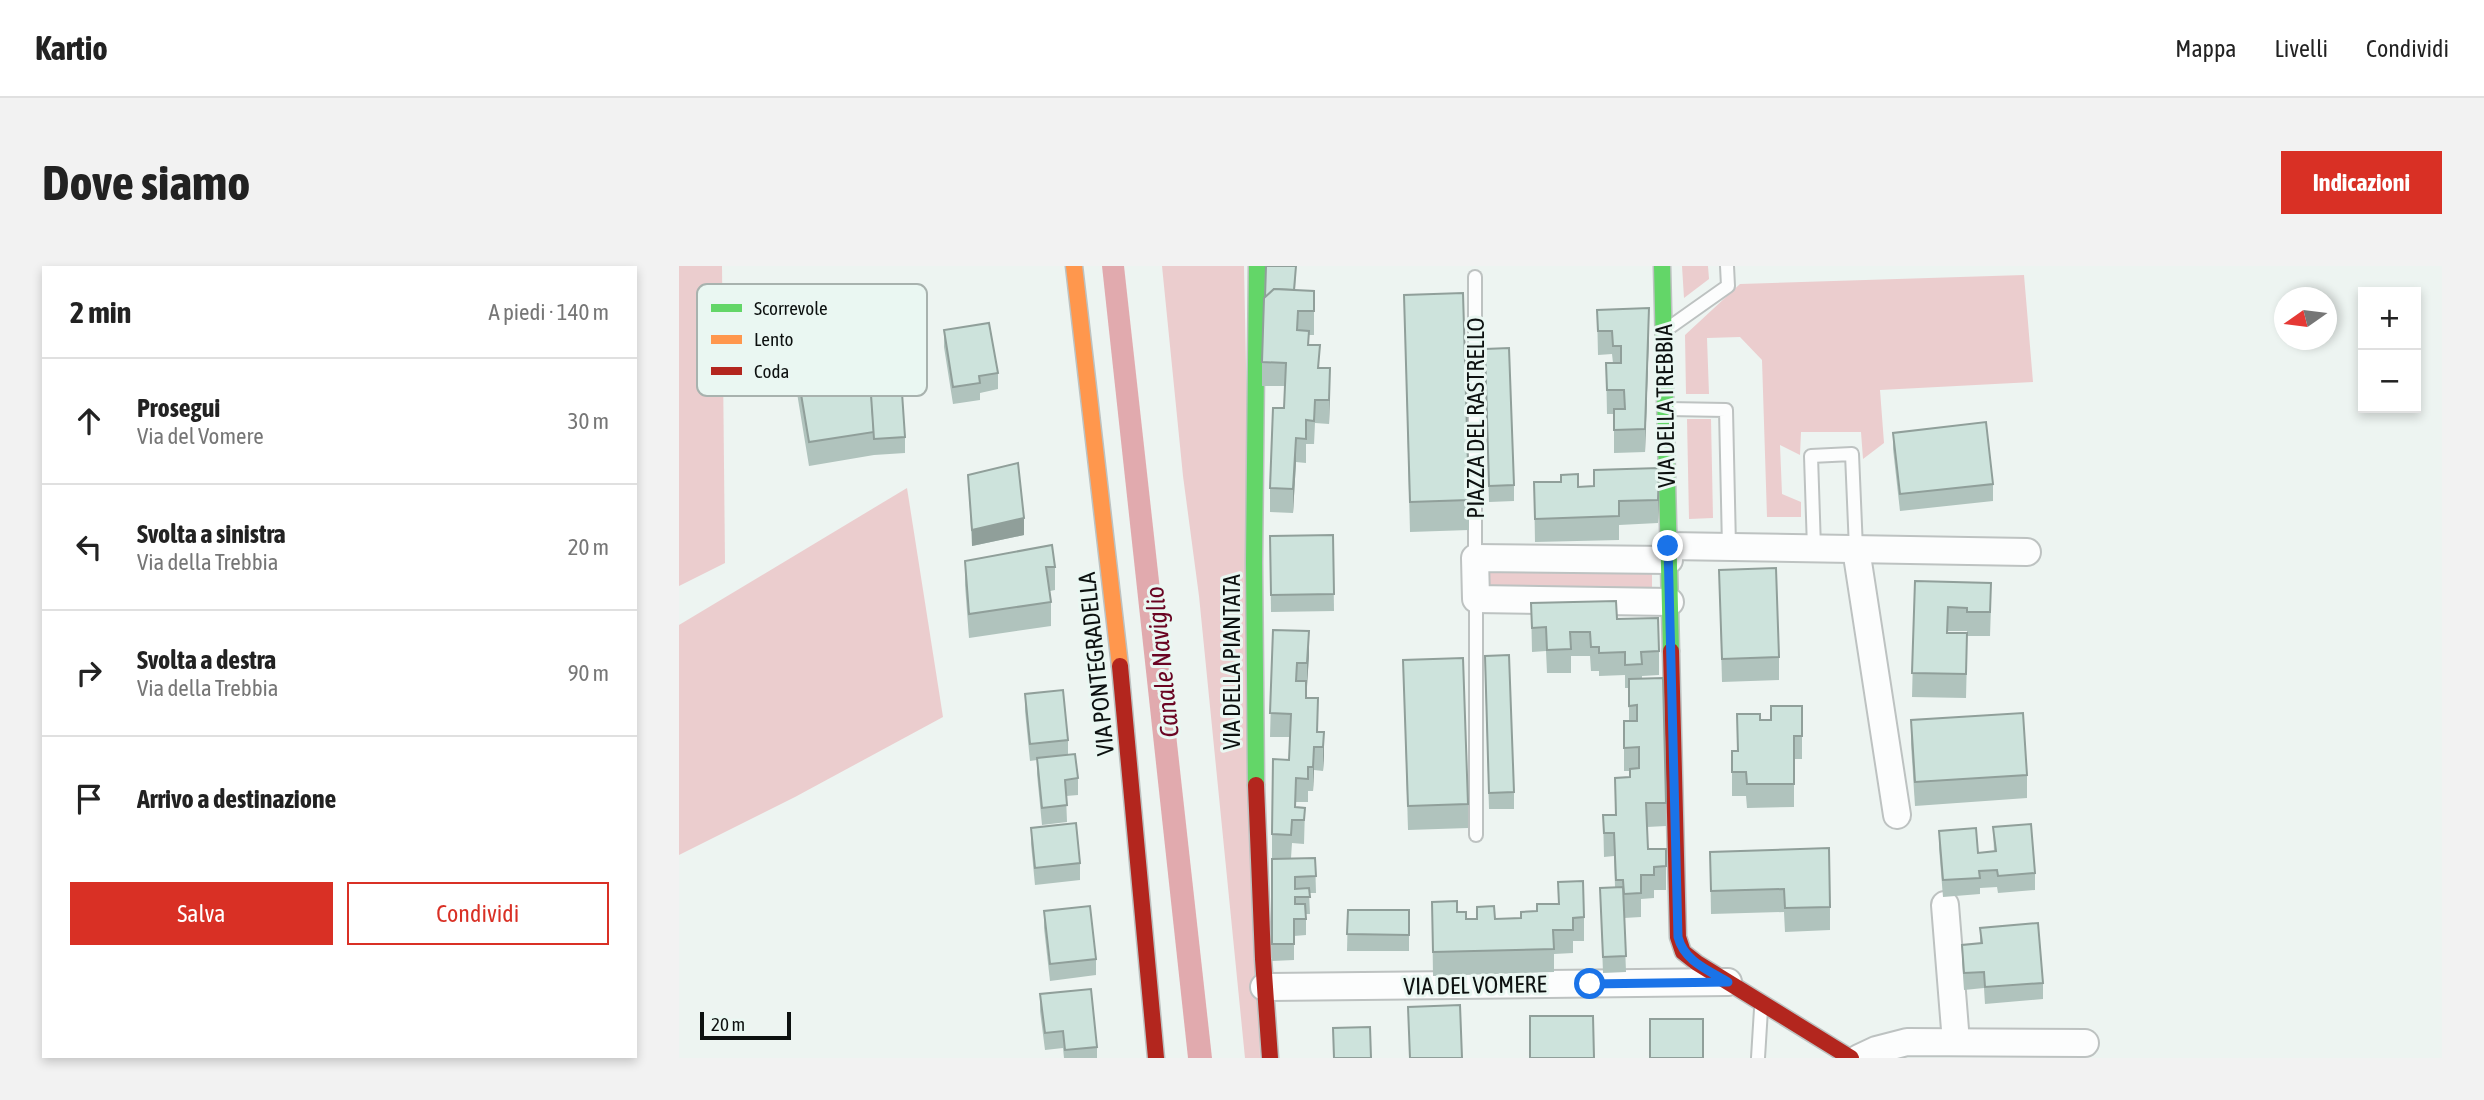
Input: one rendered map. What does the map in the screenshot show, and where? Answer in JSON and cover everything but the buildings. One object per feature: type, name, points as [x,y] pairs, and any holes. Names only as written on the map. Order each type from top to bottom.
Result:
[{"type":"street","name":"VIA PONTEGRADELLA","points":[[1074,266],[1119,654],[1156,1058]]},
{"type":"street","name":"VIA DELLA PIANTATA","points":[[1257,266],[1252,636],[1257,849],[1270,1058]]},
{"type":"street","name":"VIA DELLA TREBBIA","points":[[1662,266],[1678,937],[1683,952],[1689,957],[1851,1058]]},
{"type":"street","points":[[1475,558],[1669,553],[1729,547],[2027,552]]},
{"type":"street","points":[[1857,549],[1897,815]]},
{"type":"street","name":"PIAZZA DEL RASTRELLO","points":[[1475,558],[1476,599]]},
{"type":"street","points":[[1476,599],[1669,602]]},
{"type":"street","points":[[1945,905],[1956,1042]]},
{"type":"street","name":"VIA DEL VOMERE","points":[[1264,987],[1728,982]]},
{"type":"street","points":[[1859,1058],[1884,1047],[1907,1042],[2085,1043]]},
{"type":"lane","points":[[1664,331],[1728,286],[1727,266]]},
{"type":"lane","name":"PIAZZA DEL RASTRELLO","points":[[1475,277],[1475,558]]},
{"type":"lane","points":[[1665,409],[1726,410],[1729,547]]},
{"type":"lane","points":[[1814,548],[1811,457],[1852,454],[1857,549]]},
{"type":"lane","name":"PIAZZA DEL RASTRELLO","points":[[1476,599],[1476,835]]},
{"type":"lane","points":[[1758,1058],[1762,1003]]},
{"type":"shaded area","points":[[679,266],[722,266],[722,284],[697,284],[697,396],[723,396],[725,563],[679,586]]},
{"type":"shaded area","points":[[1162,266],[1244,266],[1260,1058],[1245,1058],[1199,596],[1183,476]]},
{"type":"shaded area","points":[[1682,266],[1708,266],[1709,279],[1684,298]]},
{"type":"shaded area","points":[[2024,275],[2033,382],[1880,390],[1884,443],[1863,459],[1861,432],[1801,432],[1800,455],[1780,445],[1782,494],[1801,502],[1801,517],[1767,517],[1762,360],[1740,337],[1707,338],[1709,394],[1686,394],[1685,335],[1740,284]]},
{"type":"shaded area","points":[[1687,419],[1711,419],[1713,518],[1689,519]]},
{"type":"shaded area","points":[[907,488],[943,717],[795,797],[679,855],[679,625]]},
{"type":"shaded area","points":[[1489,565],[1652,567],[1652,592],[1489,591]]},
{"type":"water","name":"Canale Naviglio","points":[[1102,266],[1124,266],[1212,1058],[1188,1058]]},
{"type":"traffic: fast","points":[[1256,785],[1254,563],[1257,266]]},
{"type":"traffic: fast","points":[[1662,266],[1671,651]]},
{"type":"traffic: slow","points":[[1074,266],[1120,666]]},
{"type":"traffic: jam","points":[[1671,651],[1678,937],[1683,952],[1851,1058]]},
{"type":"traffic: jam","points":[[1120,666],[1156,1058]]},
{"type":"traffic: jam","points":[[1256,785],[1270,1058]]},
{"type":"route","points":[[1590,984],[1728,982],[1683,952],[1678,937],[1668,546]]}]
